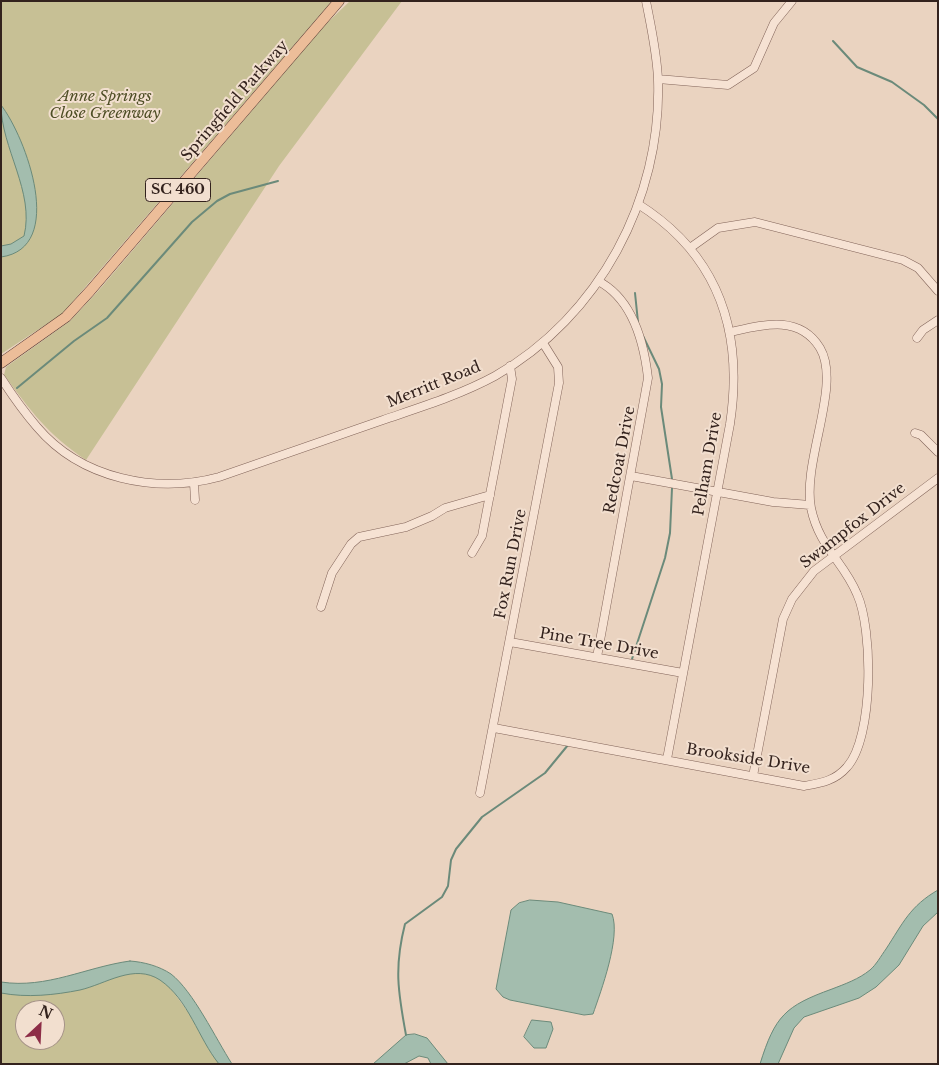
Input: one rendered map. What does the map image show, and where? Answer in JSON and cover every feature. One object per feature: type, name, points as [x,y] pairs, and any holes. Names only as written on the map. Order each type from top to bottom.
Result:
[{"type":"main road","name":"Springfield Parkway","points":[[1,363],[66,317],[339,1]]},
{"type":"street","name":"Merritt Road","points":[[1,378],[37,428],[55,445],[83,463],[100,472],[138,482],[170,485],[194,483],[225,475],[443,399],[483,382],[543,343],[581,305],[617,250],[638,204],[650,164],[654,138],[658,79],[646,1]]},
{"type":"street","points":[[658,79],[728,85],[754,68],[774,23],[792,1]]},
{"type":"street","name":"Pelham Drive","points":[[638,204],[663,220],[690,248],[716,288],[731,332],[735,391],[718,492],[667,759]]},
{"type":"street","points":[[690,248],[718,228],[755,222],[903,260],[923,273],[938,291]]},
{"type":"street","name":"Redcoat Drive","points":[[597,658],[647,391],[645,355],[640,336],[626,308],[610,289],[598,281]]},
{"type":"street","points":[[917,338],[923,330],[938,320]]},
{"type":"street","name":"Brookside Drive","points":[[494,728],[804,786],[820,784],[839,775],[848,766],[857,752],[869,680],[862,612],[855,588],[832,556],[817,528],[810,505],[811,471],[827,374],[824,355],[819,346],[804,332],[785,324],[764,325],[731,332]]},
{"type":"street","name":"Fox Run Drive","points":[[480,793],[559,383],[558,367],[543,343]]},
{"type":"street","points":[[472,553],[482,536],[512,379],[510,366]]},
{"type":"street","points":[[915,433],[921,435],[938,452]]},
{"type":"street","points":[[631,476],[773,502],[810,505]]},
{"type":"street","name":"Swampfox Drive","points":[[753,776],[783,619],[792,598],[805,581],[832,556],[938,478]]},
{"type":"street","points":[[194,483],[195,500]]},
{"type":"street","points":[[321,607],[332,573],[351,544],[359,537],[406,526],[432,516],[445,508],[490,495]]},
{"type":"street","name":"Pine Tree Drive","points":[[510,642],[683,673]]},
{"type":"green space","name":"Anne Springs Close Greenway","points":[[1,1],[332,1],[62,314],[1,354]]},
{"type":"green space","points":[[350,1],[402,1],[279,166],[86,460],[61,441],[32,411],[4,375],[6,367],[70,321],[99,290],[325,25]]},
{"type":"green space","points":[[127,967],[161,975],[226,1064],[1,1064],[1,988],[16,990]]},
{"type":"shaded area","points":[[1,105],[21,141],[29,165],[35,190],[37,213],[32,234],[21,249],[1,257],[1,246],[11,244],[24,236],[26,220],[22,187],[6,137]]},
{"type":"shaded area","points":[[938,890],[938,912],[923,926],[899,965],[876,987],[859,998],[804,1017],[794,1028],[778,1064],[760,1064],[771,1034],[784,1015],[803,1001],[852,981],[870,970],[914,909],[920,902]]},
{"type":"shaded area","points":[[530,900],[558,902],[612,914],[614,936],[612,950],[593,1014],[584,1015],[510,1000],[503,997],[496,989],[511,910],[519,903]]},
{"type":"shaded area","points":[[130,961],[146,963],[162,969],[179,982],[196,1003],[232,1064],[219,1064],[178,998],[170,988],[150,975],[130,974],[80,990],[51,994],[31,996],[1,993],[1,982],[34,983]]},
{"type":"shaded area","points":[[532,1020],[551,1022],[553,1029],[546,1048],[534,1048],[524,1037]]},
{"type":"shaded area","points":[[415,1034],[427,1038],[448,1064],[431,1064],[428,1058],[419,1056],[404,1064],[373,1064],[406,1035]]},
{"type":"waterway","points":[[833,41],[857,67],[892,82],[924,105],[938,119]]},
{"type":"waterway","points":[[17,388],[74,341],[107,318],[192,222],[217,201],[230,194],[278,181]]},
{"type":"waterway","points":[[635,293],[638,322]]},
{"type":"waterway","points":[[643,336],[659,369],[662,384],[661,407],[672,479]]},
{"type":"waterway","points":[[632,659],[665,558],[670,533],[672,488]]},
{"type":"waterway","points":[[406,1035],[398,980],[399,953],[405,924],[442,897],[448,886],[451,860],[456,849],[482,817],[545,773],[568,745]]}]
